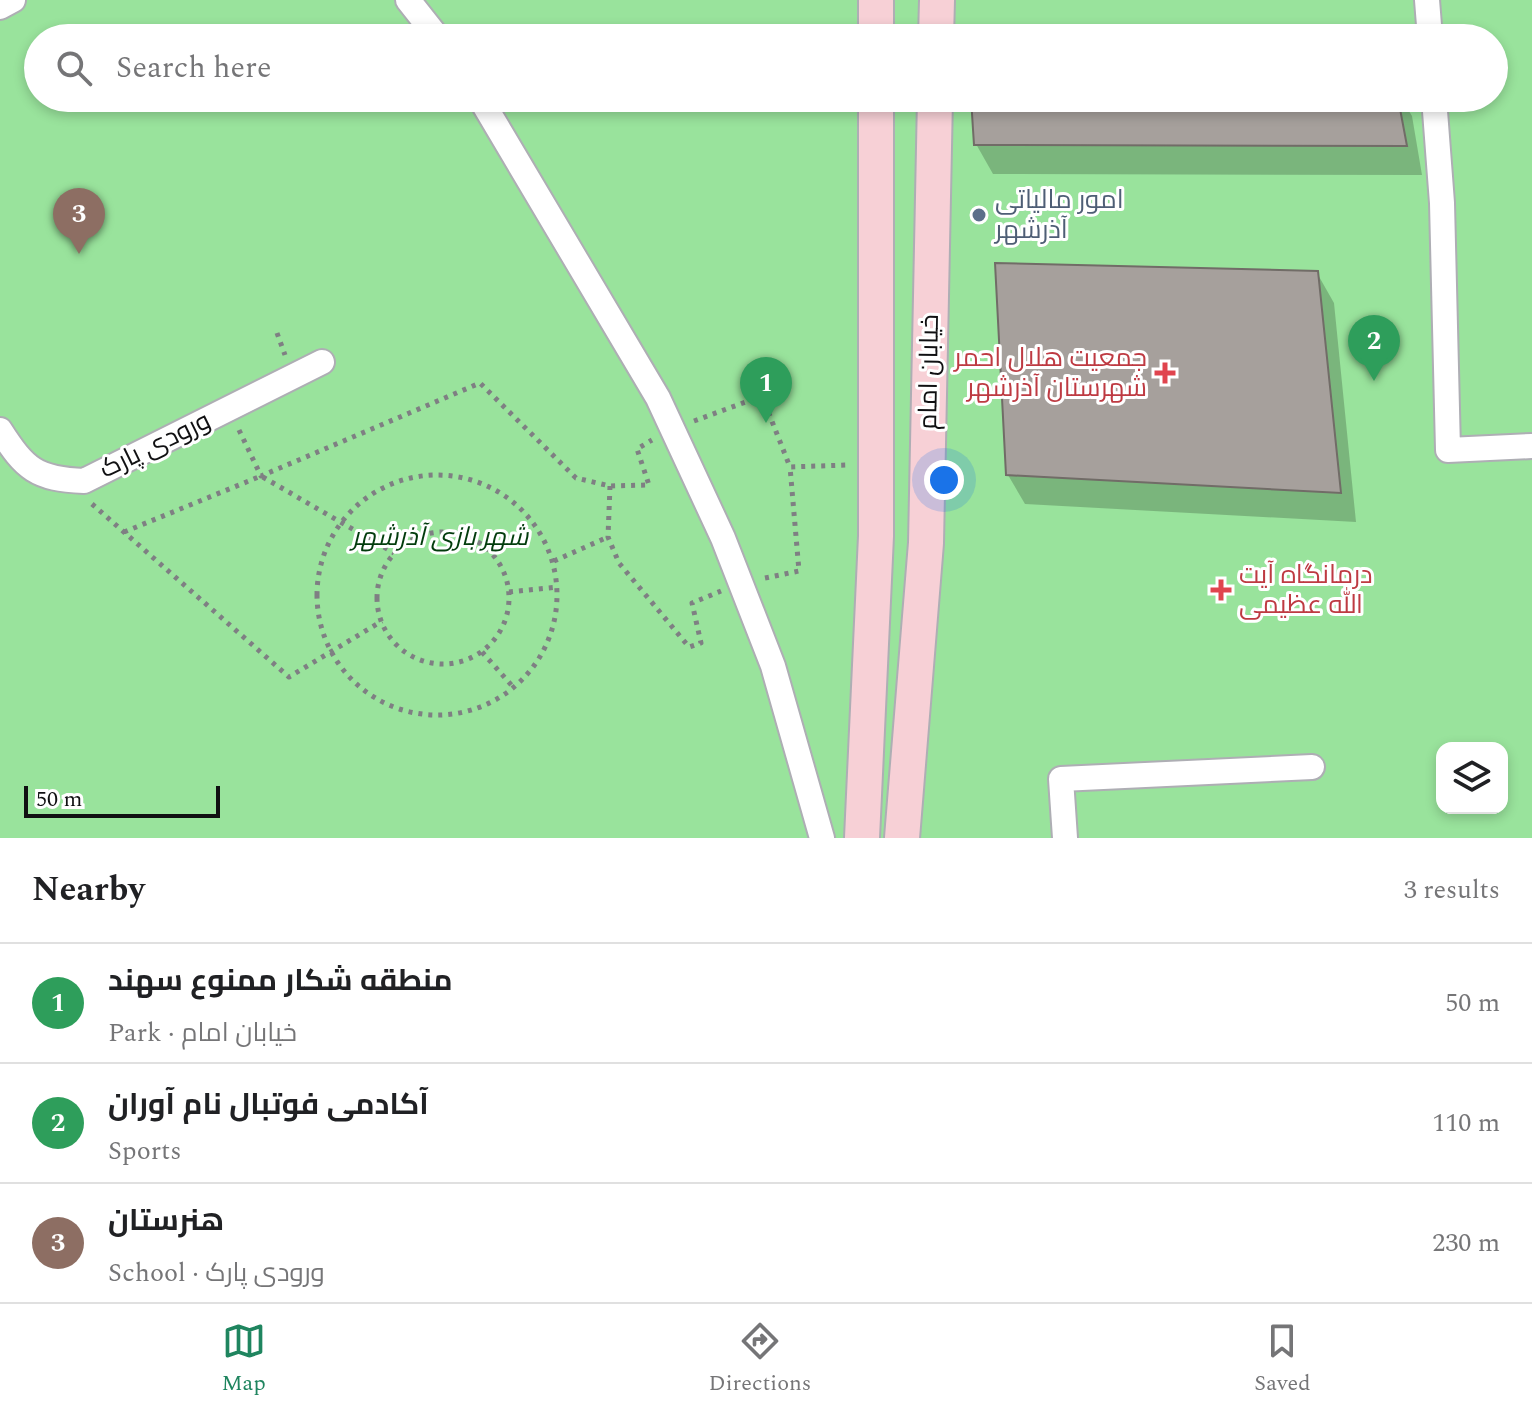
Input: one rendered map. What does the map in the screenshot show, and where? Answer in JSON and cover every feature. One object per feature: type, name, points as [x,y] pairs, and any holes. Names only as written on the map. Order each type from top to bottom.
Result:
[{"type":"main road","points":[[876,0],[876,24]]},
{"type":"main road","points":[[936,24],[937,0]]},
{"type":"main road","name":"خیابان امام","points":[[862,835],[876,464],[876,112]]},
{"type":"main road","name":"خیابان امام","points":[[902,838],[926,543],[935,112]]},
{"type":"street","points":[[0,7],[13,0]]},
{"type":"street","points":[[408,0],[427,24]]},
{"type":"street","points":[[1427,0],[1429,24]]},
{"type":"street","points":[[488,112],[658,398],[673,429],[773,666],[824,836]]},
{"type":"street","points":[[1435,112],[1442,203],[1448,450],[1532,446]]},
{"type":"street","name":"ورودی پارک","points":[[0,430],[20,461],[51,479],[84,481],[322,362]]},
{"type":"street","points":[[1065,838],[1061,779],[1312,767]]},
{"type":"path","points":[[124,532],[480,383],[576,478],[610,486],[649,485],[637,449],[673,429],[762,396],[790,467],[799,571],[740,582],[692,603],[701,643],[689,647],[619,563],[608,537],[610,486]]},
{"type":"path","points":[[228,409],[261,476],[394,553]]},
{"type":"path","points":[[790,467],[876,464]]},
{"type":"path","points":[[440,473],[477,480],[511,499],[537,526],[554,561],[558,587],[557,615],[549,642],[534,667],[514,688],[484,706],[449,715],[414,713],[381,702],[352,681],[331,652],[318,620],[316,586],[323,552],[340,521],[367,495],[402,479],[440,473]]},
{"type":"path","points":[[64,480],[289,677],[382,621]]},
{"type":"path","points":[[449,532],[471,538],[490,551],[503,569],[509,592],[507,614],[498,635],[482,652],[461,661],[438,664],[416,658],[397,645],[382,621],[377,590],[383,570],[394,553],[428,533],[449,532]]},
{"type":"path","points":[[554,561],[608,537]]},
{"type":"path","points":[[509,592],[558,587]]},
{"type":"path","points":[[482,652],[514,688]]},
{"type":"green space","name":"شهر بازی آذرشهر","points":[[0,0],[1532,0],[1532,838],[0,838]]},
{"type":"building","points":[[972,112],[1401,112],[1407,146],[974,145]]},
{"type":"building","name":"جمعیت هلال احمر شهرستان آذرشهر","points":[[995,263],[1318,271],[1341,493],[1006,475]]},
{"type":"place","name":"امور مالیاتی آذرشهر","points":[[979,215]]},
{"type":"place","name":"هنرستان","points":[[79,254]]},
{"type":"place","name":"جمعیت هلال احمر شهرستان آذرشهر","points":[[1165,373]]},
{"type":"place","name":"آکادمی فوتبال نام آوران","points":[[1374,381]]},
{"type":"place","name":"منطقه شکار ممنوع سهند","points":[[766,423]]},
{"type":"place","name":"درمانگاه آیت الله عظیمی","points":[[1221,590]]}]
